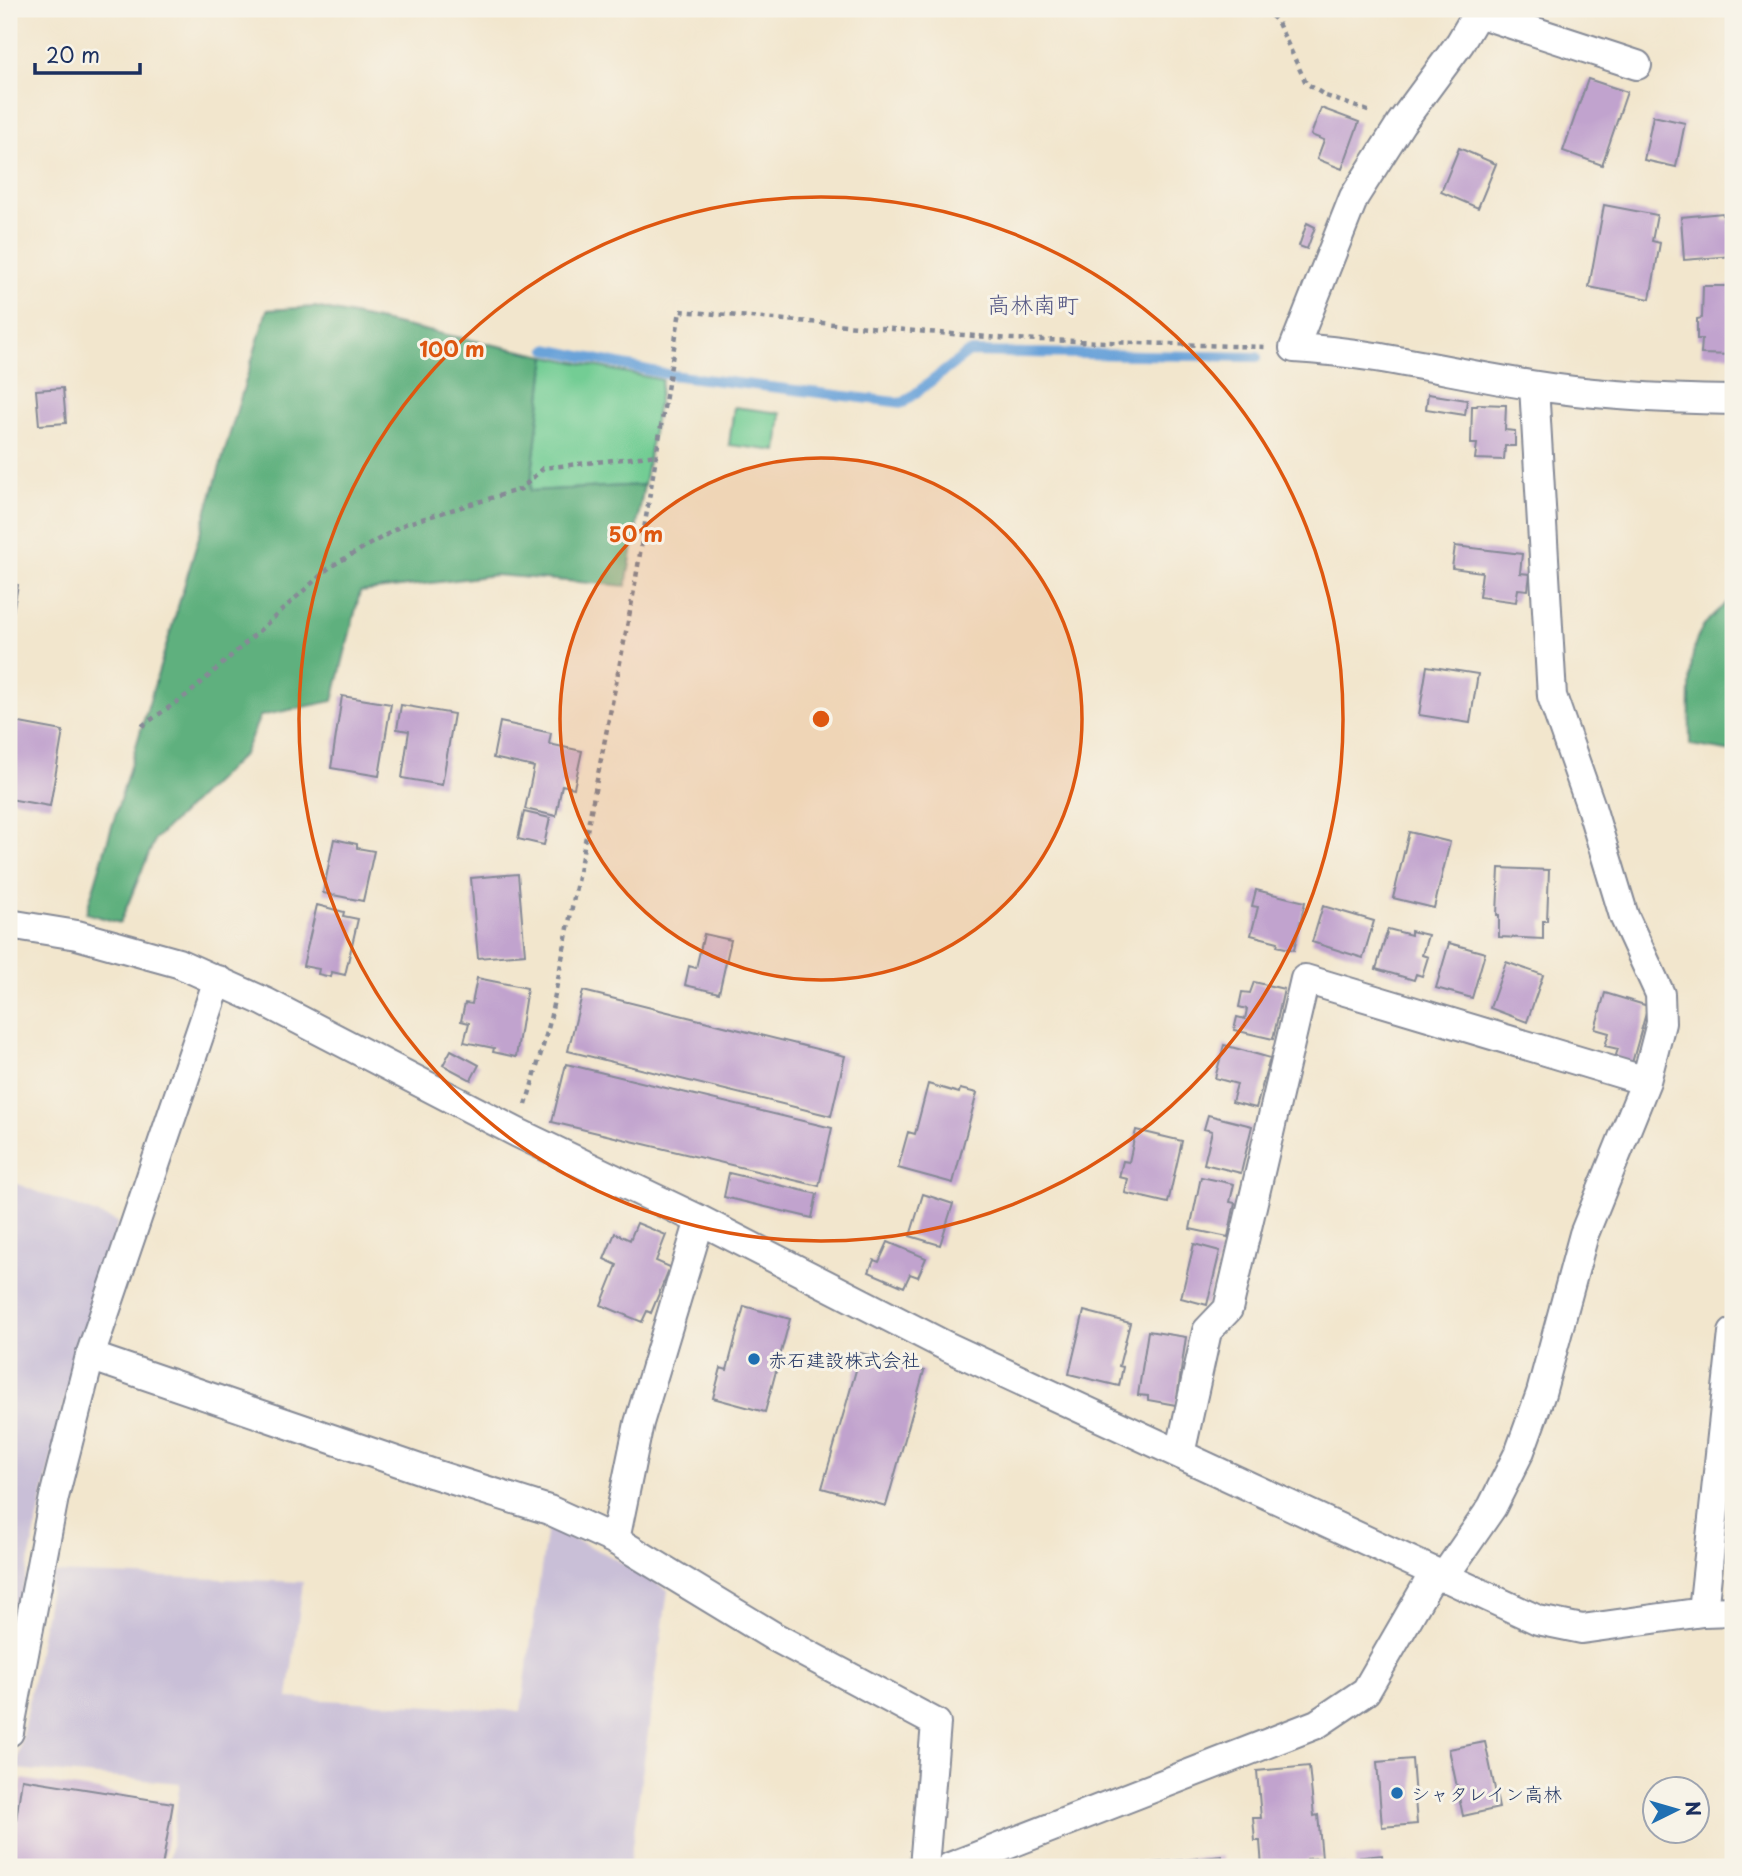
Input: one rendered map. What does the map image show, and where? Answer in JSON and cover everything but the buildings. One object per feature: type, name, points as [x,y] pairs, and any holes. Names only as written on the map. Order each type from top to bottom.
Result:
[{"type":"street","points":[[1637,65],[1479,11],[1460,43],[1401,123],[1354,197],[1294,348],[1337,350],[1534,386],[1666,399],[1733,400]]},
{"type":"street","points":[[950,1867],[1317,1724],[1366,1691],[1439,1575],[1492,1507],[1520,1451],[1541,1393],[1584,1234],[1646,1081],[1661,1023],[1660,994],[1624,916],[1591,807],[1552,696],[1534,386]]},
{"type":"street","points":[[9,924],[89,939],[178,963],[218,980],[944,1345],[1538,1620],[1582,1629],[1703,1612],[1733,1611]]},
{"type":"street","points":[[1180,1454],[1207,1331],[1228,1309],[1305,979],[1646,1081]]},
{"type":"street","points":[[9,1732],[54,1497],[90,1356],[218,980]]},
{"type":"street","points":[[615,1540],[639,1423],[700,1220]]},
{"type":"street","points":[[1703,1612],[1733,1333]]},
{"type":"street","points":[[90,1356],[434,1474],[549,1510],[615,1540],[773,1636],[936,1723],[924,1867]]},
{"type":"path","points":[[1264,9],[1277,21],[1306,83],[1326,96],[1401,123]]},
{"type":"path","points":[[518,1133],[548,1025],[633,596],[680,311],[1011,339],[1294,348]]},
{"type":"path","points":[[142,726],[191,692],[330,567],[405,524],[521,489],[543,468],[657,455]]},
{"type":"shaded area","points":[[9,1181],[118,1222],[62,1408],[9,1653]]},
{"type":"shaded area","points":[[547,1527],[606,1554],[668,1590],[629,1867],[168,1867],[180,1783],[16,1769],[53,1573],[303,1582],[288,1698],[521,1711]]},
{"type":"green space","points":[[315,307],[546,356],[530,491],[644,485],[626,586],[495,575],[360,592],[333,701],[260,716],[244,754],[155,839],[120,923],[86,913],[267,310]]},
{"type":"green space","points":[[546,356],[662,380],[644,485],[530,491]]},
{"type":"green space","points":[[734,407],[781,413],[777,451],[729,445]]},
{"type":"green space","points":[[1733,598],[1733,752],[1690,745],[1690,704],[1691,672],[1699,634],[1714,614]]},
{"type":"waterway","points":[[547,349],[671,375],[903,403],[969,352],[1257,357]]},
{"type":"place","name":"赤石建設株式会社","points":[[754,1359]]},
{"type":"place","name":"シャタレイン高林","points":[[1397,1793]]},
{"type":"district","name":"高林南町","points":[[1033,303]]}]
